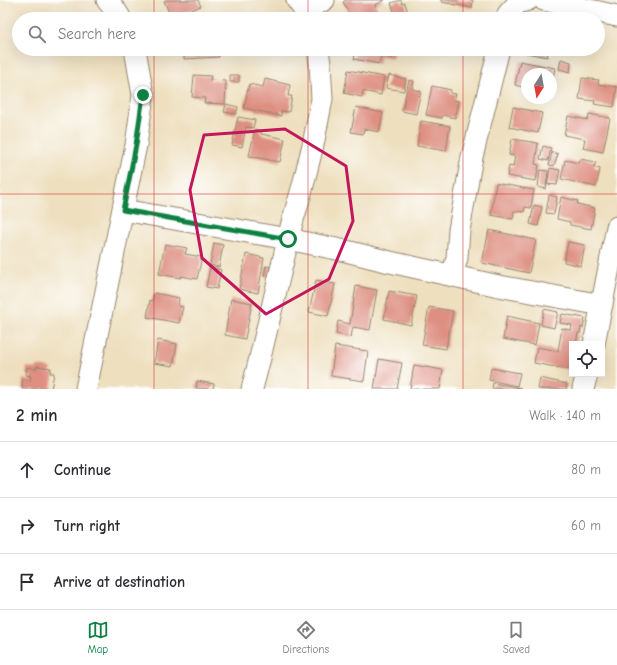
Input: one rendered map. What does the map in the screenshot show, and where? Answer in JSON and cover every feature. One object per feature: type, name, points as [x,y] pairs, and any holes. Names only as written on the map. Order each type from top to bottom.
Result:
[{"type":"street","points":[[107,0],[117,12]]},
{"type":"street","points":[[304,10],[324,0]]},
{"type":"street","points":[[510,12],[518,3],[528,0]]},
{"type":"street","points":[[544,0],[599,12]]},
{"type":"street","points":[[605,13],[617,16]]},
{"type":"street","points":[[86,389],[136,145],[143,95],[136,56]]},
{"type":"street","points":[[252,389],[292,223],[313,145],[322,99],[319,56]]},
{"type":"street","points":[[452,276],[457,258],[459,230],[472,157],[497,56]]},
{"type":"street","points":[[123,210],[288,239],[452,276],[602,305]]},
{"type":"street","points":[[595,341],[617,227]]},
{"type":"street","points":[[583,389],[585,377]]},
{"type":"highlighted area","points":[[285,129],[346,166],[353,221],[329,279],[266,314],[202,258],[190,190],[204,135]]},
{"type":"building","points":[[198,0],[201,6],[188,12],[169,12],[164,1]]},
{"type":"building","points":[[346,0],[385,0],[375,5],[378,11],[376,12],[348,12],[343,2]]},
{"type":"building","points":[[401,0],[402,4],[405,3],[408,12],[394,12],[391,3]]},
{"type":"building","points":[[441,0],[473,0],[472,8],[441,2]]},
{"type":"building","points":[[184,56],[219,56],[219,57],[184,59]]},
{"type":"building","points":[[355,56],[381,56],[379,64],[354,59]]},
{"type":"building","points":[[381,56],[393,56],[393,58]]},
{"type":"building","points":[[561,59],[571,62],[570,72],[559,69]]},
{"type":"building","points":[[520,61],[555,68],[521,68],[521,86],[515,85]]},
{"type":"building","points":[[348,70],[384,77],[381,95],[363,91],[362,97],[344,93]]},
{"type":"building","points":[[194,75],[211,76],[210,80],[226,81],[225,104],[204,103],[205,98],[192,97]]},
{"type":"building","points":[[230,75],[239,75],[239,82],[230,82]]},
{"type":"building","points":[[389,75],[406,79],[404,91],[386,88]]},
{"type":"building","points":[[582,78],[599,80],[598,84],[617,87],[614,107],[594,104],[595,101],[579,99]]},
{"type":"building","points":[[265,79],[290,85],[288,96],[292,96],[289,112],[281,111],[281,116],[244,108],[249,84],[263,87]]},
{"type":"building","points":[[409,80],[414,81],[412,89],[421,91],[416,114],[402,111]]},
{"type":"building","points":[[432,86],[451,90],[450,93],[456,94],[454,100],[459,101],[455,118],[443,115],[442,118],[426,115]]},
{"type":"building","points":[[226,104],[238,107],[236,114],[224,112]]},
{"type":"building","points":[[356,107],[383,113],[379,132],[364,129],[363,134],[351,132]]},
{"type":"building","points":[[513,107],[542,113],[538,133],[509,127]]},
{"type":"building","points":[[589,114],[610,118],[603,152],[583,148],[585,139],[564,135],[568,116],[588,120]]},
{"type":"building","points":[[238,117],[255,120],[253,128],[246,127],[242,147],[232,145]]},
{"type":"building","points":[[421,121],[450,126],[446,151],[417,146]]},
{"type":"building","points":[[255,129],[261,131],[261,134],[285,139],[280,162],[249,156]]},
{"type":"building","points":[[512,139],[538,143],[535,164],[539,165],[536,181],[507,176],[509,166],[513,167],[515,156],[509,155]]},
{"type":"building","points":[[543,146],[551,148],[548,161],[540,159]]},
{"type":"building","points":[[552,152],[558,154],[554,166],[549,165]]},
{"type":"building","points":[[580,159],[596,162],[594,167],[600,169],[596,187],[561,179],[565,160],[579,163]]},
{"type":"building","points":[[550,168],[560,170],[557,185],[547,184]]},
{"type":"building","points":[[540,170],[548,171],[546,189],[538,187]]},
{"type":"building","points":[[496,183],[534,190],[531,208],[525,207],[524,212],[514,211],[513,219],[491,215]]},
{"type":"building","points":[[549,195],[557,197],[554,214],[546,213]]},
{"type":"building","points":[[561,197],[578,201],[577,204],[595,208],[591,229],[570,225],[570,222],[557,219]]},
{"type":"building","points":[[534,205],[542,207],[538,226],[530,224]]},
{"type":"building","points":[[489,230],[536,240],[529,273],[482,263]]},
{"type":"building","points":[[568,242],[585,245],[581,266],[564,262]]},
{"type":"building","points":[[214,243],[223,245],[219,267],[210,265]]},
{"type":"building","points":[[165,244],[187,248],[185,254],[202,257],[197,279],[159,274]]},
{"type":"building","points":[[246,254],[264,258],[258,293],[239,289]]},
{"type":"building","points":[[266,266],[275,268],[273,277],[264,276]]},
{"type":"building","points":[[210,267],[221,270],[217,289],[206,287]]},
{"type":"building","points":[[316,280],[335,284],[328,316],[309,312]]},
{"type":"building","points":[[356,286],[377,290],[370,330],[353,327],[351,337],[336,334],[338,321],[350,324]]},
{"type":"building","points":[[389,291],[417,296],[411,325],[384,319]]},
{"type":"building","points":[[154,293],[179,298],[178,306],[183,307],[179,323],[147,317],[150,300],[152,301]]},
{"type":"building","points":[[231,299],[252,303],[245,339],[225,335]]},
{"type":"building","points":[[429,307],[453,311],[446,349],[422,345]]},
{"type":"building","points":[[544,309],[558,312],[554,328],[541,325]]},
{"type":"building","points":[[562,314],[585,318],[583,328],[581,327],[580,333],[578,333],[577,341],[569,341],[569,370],[534,363],[537,347],[558,351],[562,328],[571,330],[572,325],[560,323]]},
{"type":"building","points":[[507,316],[539,323],[535,345],[503,339]]},
{"type":"building","points":[[158,340],[177,344],[173,366],[154,363]]},
{"type":"building","points":[[335,346],[368,351],[364,381],[331,376]]},
{"type":"building","points":[[379,359],[402,363],[397,389],[374,389]]},
{"type":"building","points":[[414,365],[443,370],[440,389],[410,389]]},
{"type":"building","points":[[37,366],[51,368],[50,373],[54,373],[51,389],[22,389],[23,379],[30,381],[31,376],[26,375],[27,367],[36,369]]},
{"type":"building","points":[[491,368],[520,373],[517,386],[489,380]]},
{"type":"building","points":[[540,378],[567,384],[566,389],[538,389]]},
{"type":"building","points":[[197,381],[214,384],[213,389],[196,388]]},
{"type":"building","points":[[493,383],[521,388],[521,389],[492,389]]},
{"type":"route","points":[[143,95],[136,145],[123,210],[288,239]]}]
